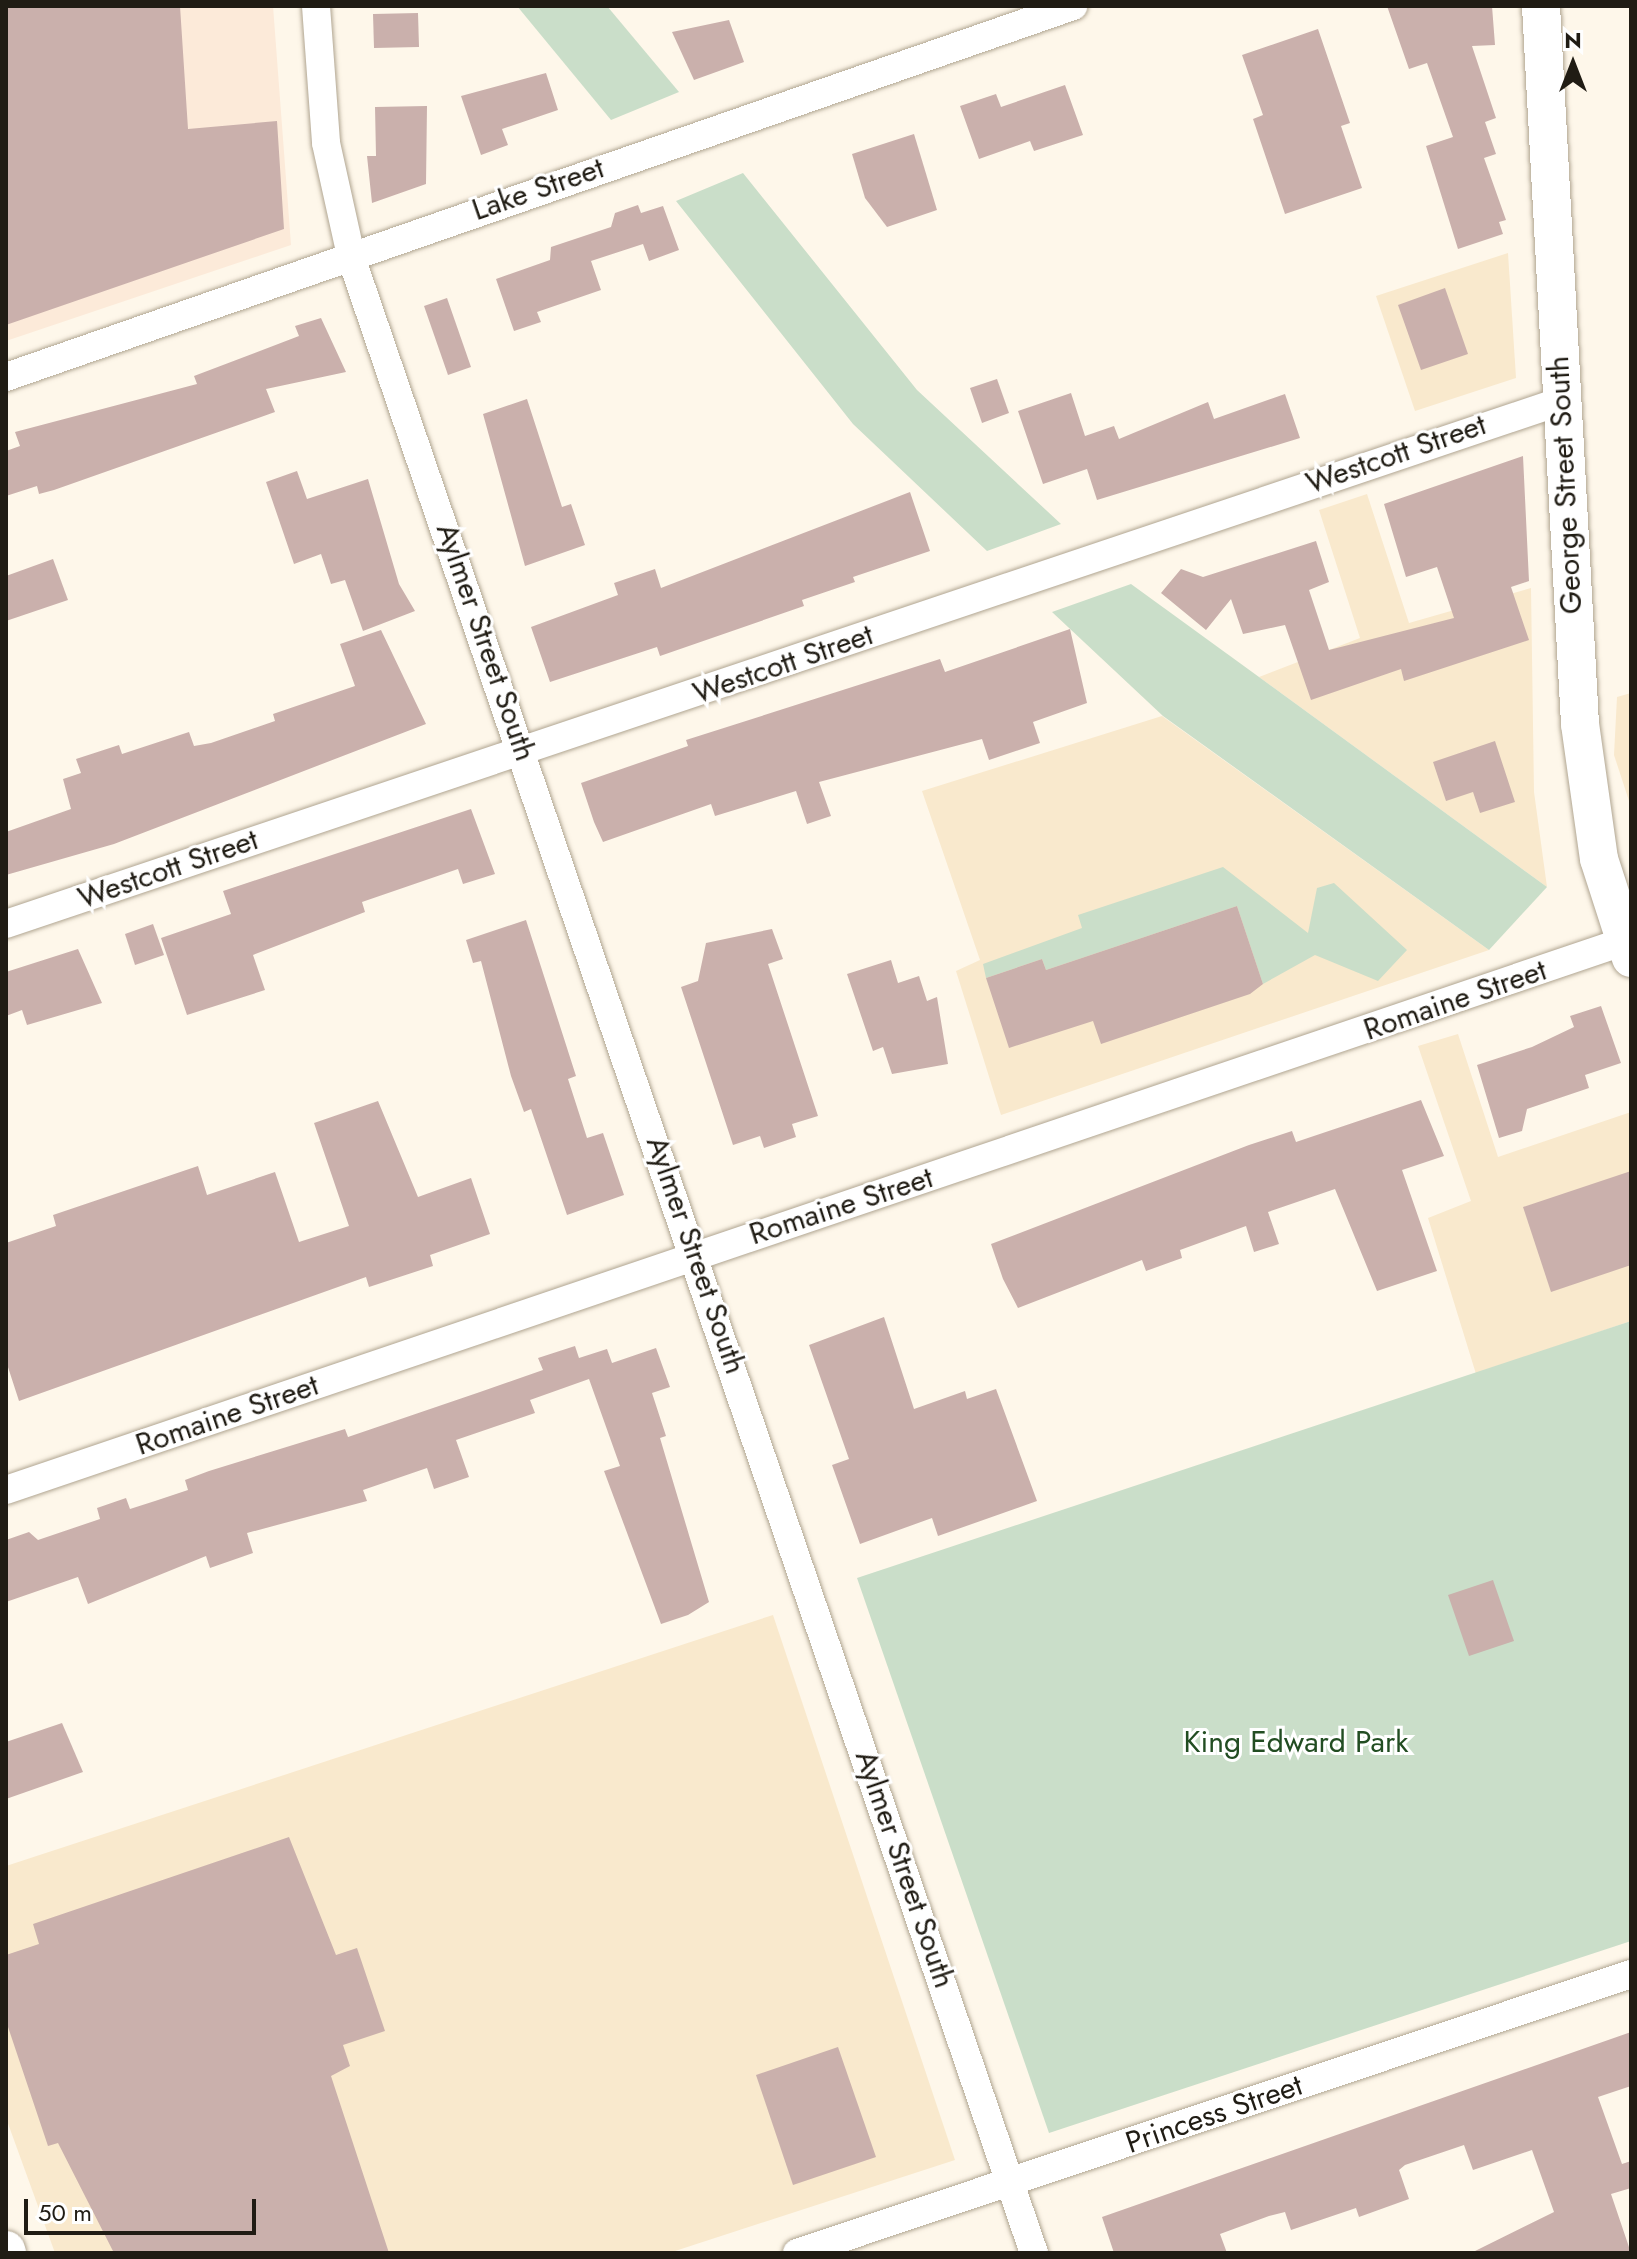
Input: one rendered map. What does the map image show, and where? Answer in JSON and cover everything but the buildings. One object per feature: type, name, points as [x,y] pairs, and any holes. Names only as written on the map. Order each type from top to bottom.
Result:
[{"type":"main road","name":"George Street South","points":[[1541,6],[1559,402],[1580,724],[1599,859],[1629,946]]},
{"type":"street","name":"Aylmer Street South","points":[[316,6],[326,143],[352,260],[697,1255],[1034,2253]]},
{"type":"street","name":"Lake Street","points":[[6,377],[352,260],[390,240],[1073,6]]},
{"type":"street","name":"Westcott Street","points":[[6,924],[1559,402]]},
{"type":"street","name":"Romaine Street","points":[[6,1490],[697,1255],[1629,946]]},
{"type":"street","name":"Princess Street","points":[[797,2253],[1631,1974]]},
{"type":"shaded area","points":[[6,6],[273,6],[291,245],[6,341]]},
{"type":"shaded area","points":[[1508,253],[1516,378],[1415,411],[1376,296]]},
{"type":"shaded area","points":[[1367,494],[1409,623],[1531,588],[1534,792],[1547,887],[1259,677],[1360,638],[1319,510]]},
{"type":"shaded area","points":[[1631,693],[1631,807],[1614,755],[1617,697]]},
{"type":"shaded area","points":[[1162,716],[1489,950],[1001,1115],[956,971],[980,960],[922,791]]},
{"type":"shaded area","points":[[1458,1034],[1498,1157],[1631,1112],[1631,1321],[1476,1374],[1428,1218],[1471,1201],[1418,1046]]},
{"type":"shaded area","points":[[773,1615],[955,2160],[669,2253],[55,2253],[6,2118],[6,1866]]},
{"type":"green space","points":[[517,6],[607,6],[679,92],[611,120]]},
{"type":"green space","points":[[743,173],[917,390],[1061,524],[987,551],[853,424],[676,201]]},
{"type":"green space","points":[[1131,584],[1547,887],[1489,950],[1163,716],[1052,612]]},
{"type":"green space","points":[[1223,867],[1308,933],[1317,888],[1334,883],[1407,950],[1378,981],[1315,955],[1263,984],[1237,906],[1046,970],[1042,959],[986,978],[983,964],[1082,928],[1078,915]]},
{"type":"green space","name":"King Edward Park","points":[[1631,1321],[1631,1941],[1049,2133],[857,1578]]}]
